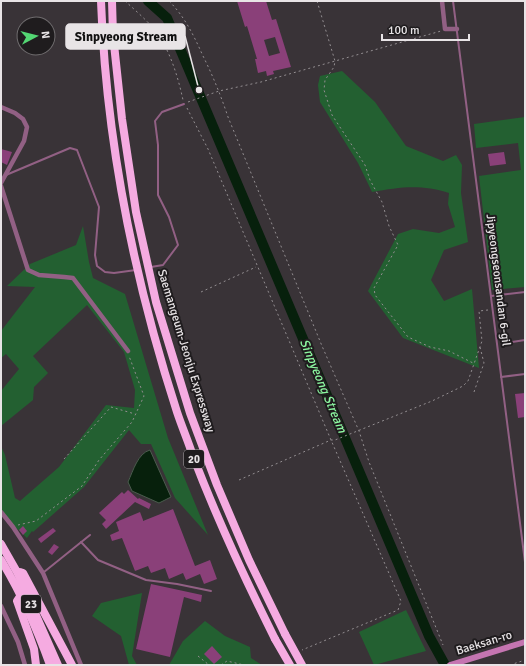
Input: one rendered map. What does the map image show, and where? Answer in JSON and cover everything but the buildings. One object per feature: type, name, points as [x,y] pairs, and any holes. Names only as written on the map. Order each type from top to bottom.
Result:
[{"type":"highway","name":"Saemangeum-Jeonju Expressway","points":[[101,1],[108,98],[120,188],[144,301],[177,413],[207,492],[238,564],[275,639],[290,665]]},
{"type":"highway","name":"Saemangeum-Jeonju Expressway","points":[[112,1],[113,35],[122,119],[136,212],[156,302],[190,414],[217,485],[246,553],[285,634],[302,665]]},
{"type":"highway","name":"23","points":[[1,544],[17,572],[58,665]]},
{"type":"highway","name":"23","points":[[1,560],[36,627],[50,665]]},
{"type":"highway","points":[[17,572],[23,573],[72,665]]},
{"type":"highway","points":[[20,595],[17,601],[34,649],[36,665]]},
{"type":"main road","name":"Baeksan-ro","points":[[451,665],[525,642]]},
{"type":"street","points":[[442,1],[445,29],[457,30]]},
{"type":"street","points":[[1,106],[23,119],[27,127],[24,140],[1,183]]},
{"type":"street","points":[[1,186],[28,270],[39,275],[73,278],[128,351]]},
{"type":"street","points":[[1,512],[43,573],[81,665]]},
{"type":"street","points":[[1,606],[18,642],[25,665]]},
{"type":"lane","name":"Jipyeongseonsandan 6-gil","points":[[453,1],[525,562]]},
{"type":"lane","points":[[148,267],[163,265],[178,245],[170,217],[158,195],[158,145],[155,121],[162,112],[184,104]]},
{"type":"lane","points":[[5,175],[70,148],[77,150],[99,207],[95,255],[97,266],[105,272],[114,273],[137,269]]},
{"type":"lane","points":[[491,296],[525,292]]},
{"type":"lane","points":[[512,342],[525,340]]},
{"type":"lane","points":[[501,377],[525,374]]},
{"type":"lane","points":[[521,532],[525,531]]},
{"type":"lane","points":[[43,573],[90,535]]},
{"type":"lane","points":[[81,542],[98,560],[146,580],[177,584],[211,591]]},
{"type":"path","points":[[125,1],[157,33],[169,54],[179,80],[184,104],[208,149],[401,601],[398,610],[296,653]]},
{"type":"path","points":[[169,1],[182,15],[193,34],[219,91],[234,132],[322,346],[359,431],[369,462],[443,645]]},
{"type":"path","points":[[317,1],[335,61],[334,67],[325,80],[324,90],[332,115],[365,165],[370,180],[382,202],[389,226],[398,245],[374,288],[375,295],[408,337],[430,347],[449,351],[475,364]]},
{"type":"path","points":[[184,104],[219,91],[261,82],[445,29]]},
{"type":"path","points":[[201,292],[257,266]]},
{"type":"path","points":[[239,480],[331,440],[335,440],[359,431],[463,386],[468,381],[482,341],[479,311],[493,309]]},
{"type":"path","points":[[474,392],[484,363],[480,346]]},
{"type":"path","points":[[12,527],[36,521],[82,486],[99,460],[132,422],[144,396],[128,351]]},
{"type":"path","points":[[64,459],[111,407],[135,415]]},
{"type":"path","points":[[198,656],[209,665]]},
{"type":"path","points":[[510,665],[525,660]]},
{"type":"path","points":[[221,665],[227,661],[244,665]]},
{"type":"green space","points":[[342,71],[375,102],[406,146],[443,161],[456,155],[462,165],[461,193],[468,242],[444,250],[431,280],[444,301],[472,289],[479,368],[403,338],[368,291],[398,234],[413,229],[439,233],[455,227],[448,204],[449,193],[420,187],[372,192],[358,163],[320,102],[318,85],[320,76]]},
{"type":"green space","points":[[525,117],[525,287],[492,290],[479,176],[521,170],[518,143],[476,148],[474,124]]},
{"type":"green space","points":[[83,226],[93,278],[125,294],[168,438],[208,535],[175,498],[151,444],[141,444],[129,430],[84,487],[33,532],[32,531],[27,538],[13,525],[1,509],[1,446],[5,455],[15,498],[20,501],[59,467],[106,405],[134,408],[135,390],[124,352],[87,305],[33,356],[48,373],[34,387],[33,400],[1,426],[1,391],[19,369],[6,354],[1,358],[1,331],[35,287],[7,286],[30,264],[76,245]]},
{"type":"green space","points":[[142,593],[132,656],[137,665],[129,665],[121,636],[92,616],[101,603]]},
{"type":"green space","points":[[406,610],[426,651],[374,665],[359,632]]},
{"type":"green space","points":[[205,621],[225,636],[250,647],[251,658],[262,665],[169,665],[183,641]]},
{"type":"shaded area","points":[[150,450],[171,497],[159,503],[132,491],[128,482],[139,459]]},
{"type":"waterway","name":"Sinpyeong Stream","points":[[148,1],[167,18],[429,636],[445,665]]},
{"type":"place","name":"Sinpyeong Stream","points":[[199,90]]}]
